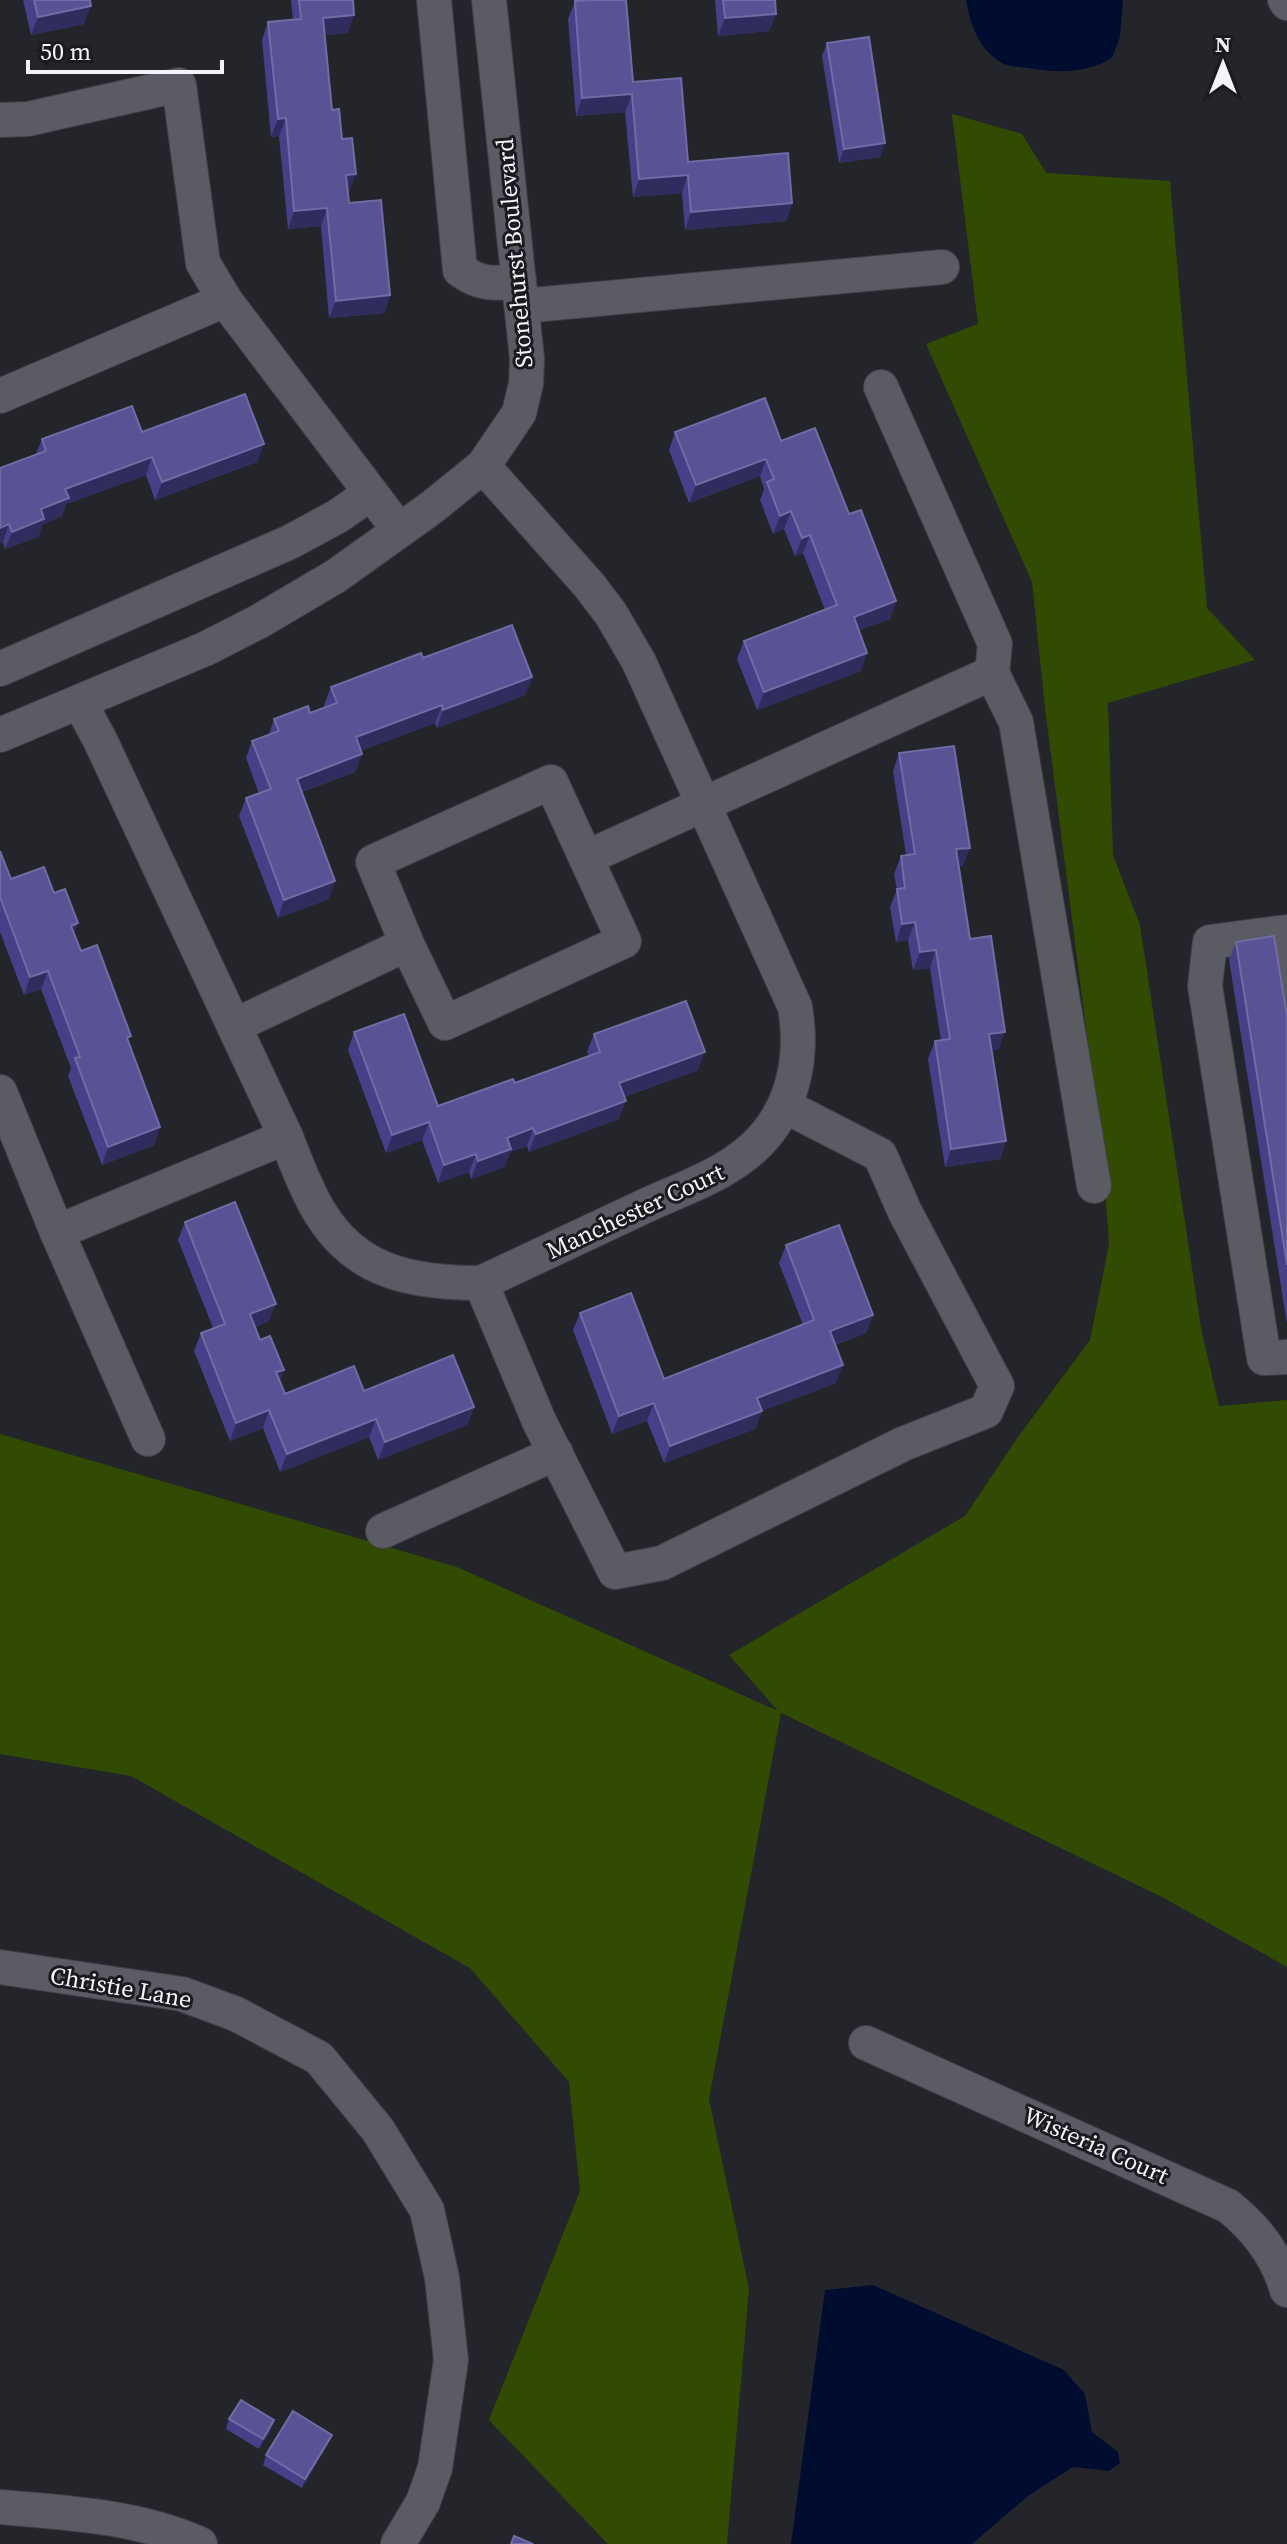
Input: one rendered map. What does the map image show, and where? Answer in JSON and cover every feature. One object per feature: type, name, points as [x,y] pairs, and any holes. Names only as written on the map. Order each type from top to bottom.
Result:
[{"type":"street","points":[[434,0],[460,270],[473,280],[520,294],[942,267]]},
{"type":"street","name":"Stonehurst Boulevard","points":[[0,735],[205,649],[336,576],[483,466],[519,413],[526,384],[527,359],[489,0]]},
{"type":"street","points":[[0,120],[28,119],[179,85],[203,263],[225,300],[399,530]]},
{"type":"street","points":[[0,396],[225,300]]},
{"type":"street","points":[[881,387],[995,644],[992,673],[1016,722],[1094,1186]]},
{"type":"street","name":"Manchester Court","points":[[80,703],[320,1213],[335,1234],[356,1253],[383,1269],[409,1279],[437,1283],[481,1283],[725,1169],[763,1138],[785,1106],[798,1062],[800,1032],[795,1007],[639,662],[611,614],[589,585],[483,466]]},
{"type":"street","points":[[0,669],[290,542],[338,516],[371,493]]},
{"type":"street","points":[[588,857],[992,673]]},
{"type":"street","points":[[551,782],[624,941],[445,1023],[407,944],[373,862],[551,782]]},
{"type":"street","points":[[1287,1013],[1280,933],[1210,942],[1205,986],[1264,1358],[1287,1357]]},
{"type":"street","points":[[234,1026],[407,944]]},
{"type":"street","points":[[0,1092],[57,1232],[148,1439]]},
{"type":"street","points":[[481,1283],[556,1453],[615,1572],[662,1563],[903,1444],[986,1411],[997,1386],[905,1212],[880,1155],[785,1106]]},
{"type":"street","points":[[57,1232],[286,1137]]},
{"type":"street","points":[[383,1531],[556,1453]]},
{"type":"street","name":"Christie Lane","points":[[0,1967],[182,1994],[236,2014],[319,2058],[378,2130],[427,2210],[442,2278],[451,2360],[435,2468],[423,2502],[398,2544]]},
{"type":"street","name":"Wisteria Court","points":[[866,2043],[1228,2206],[1262,2237],[1274,2256],[1287,2290]]},
{"type":"street","points":[[0,2507],[113,2517],[157,2527],[200,2544]]},
{"type":"green space","points":[[952,114],[1022,134],[1046,173],[1170,181],[1207,608],[1255,660],[1108,703],[1113,855],[1140,925],[1201,1328],[1219,1406],[1287,1400],[1287,1967],[1162,1897],[781,1713],[709,2099],[749,2289],[727,2544],[608,2544],[489,2420],[580,2191],[569,2082],[470,1968],[131,1776],[0,1754],[0,1434],[457,1567],[778,1711],[729,1655],[965,1516],[1018,1437],[1090,1340],[1109,1244],[1103,1161],[1045,708],[1032,582],[926,344],[978,324]]},
{"type":"water","points":[[966,0],[1123,0],[1120,37],[1112,58],[1081,70],[1038,70],[1008,65],[994,58],[982,44],[973,27]]},
{"type":"water","points":[[873,2285],[1064,2370],[1085,2394],[1092,2432],[1118,2452],[1120,2463],[1109,2471],[1073,2467],[1028,2496],[972,2544],[791,2544],[825,2290]]},
{"type":"building","points":[[34,0],[90,0],[91,6],[38,17]]},
{"type":"building","points":[[299,0],[353,0],[354,15],[323,18],[332,110],[339,109],[342,139],[352,138],[356,174],[346,175],[349,203],[381,200],[390,295],[336,301],[327,208],[294,211],[286,118],[278,119],[268,22],[301,19]]},
{"type":"building","points":[[626,0],[633,82],[681,78],[688,162],[788,153],[792,203],[691,212],[688,175],[639,179],[632,94],[582,98],[575,1]]},
{"type":"building","points":[[723,0],[775,0],[776,14],[725,18]]},
{"type":"building","points":[[869,37],[885,143],[844,149],[827,43]]},
{"type":"building","points":[[245,394],[264,444],[162,482],[152,457],[65,489],[69,498],[41,509],[44,519],[12,532],[9,524],[0,528],[0,468],[46,451],[42,439],[132,406],[142,432]]},
{"type":"building","points":[[765,398],[781,441],[815,428],[849,514],[861,510],[896,601],[854,617],[867,653],[764,692],[744,641],[837,605],[810,535],[802,538],[791,511],[780,516],[767,482],[774,479],[766,459],[696,485],[675,432]]},
{"type":"building","points":[[512,625],[532,677],[443,710],[442,705],[356,737],[362,754],[297,779],[335,881],[284,900],[246,798],[271,789],[252,741],[279,731],[274,719],[308,706],[310,713],[337,703],[331,687],[421,653],[423,658]]},
{"type":"building","points":[[954,746],[970,848],[956,849],[970,939],[991,936],[1005,1032],[989,1034],[1006,1141],[951,1149],[935,1041],[950,1039],[936,950],[920,952],[915,922],[902,924],[897,889],[905,888],[901,856],[915,854],[899,753]]},
{"type":"building","points":[[0,851],[11,879],[44,867],[54,893],[65,889],[78,923],[71,926],[81,951],[97,945],[160,1127],[108,1147],[75,1058],[80,1057],[48,971],[30,977],[0,897]]},
{"type":"building","points":[[1274,936],[1287,1017],[1287,1265],[1236,942]]},
{"type":"building","points":[[686,1001],[705,1052],[619,1083],[626,1101],[536,1134],[533,1128],[507,1138],[511,1149],[478,1161],[476,1154],[444,1165],[429,1122],[392,1135],[354,1032],[404,1014],[438,1106],[513,1079],[515,1083],[600,1052],[594,1034]]},
{"type":"building","points":[[235,1202],[276,1304],[250,1314],[260,1340],[270,1336],[284,1370],[276,1372],[285,1394],[354,1366],[364,1391],[453,1355],[474,1407],[385,1442],[376,1419],[287,1454],[269,1410],[236,1423],[201,1333],[225,1324],[185,1222]]},
{"type":"building","points":[[839,1225],[873,1315],[830,1331],[843,1365],[757,1398],[762,1411],[670,1446],[654,1403],[619,1416],[580,1313],[631,1293],[664,1379],[814,1320],[786,1245]]},
{"type":"building","points":[[241,2400],[274,2420],[263,2439],[229,2419]]},
{"type":"building","points":[[293,2411],[332,2435],[305,2479],[266,2455]]},
{"type":"building","points":[[514,2536],[533,2544],[511,2544]]}]
